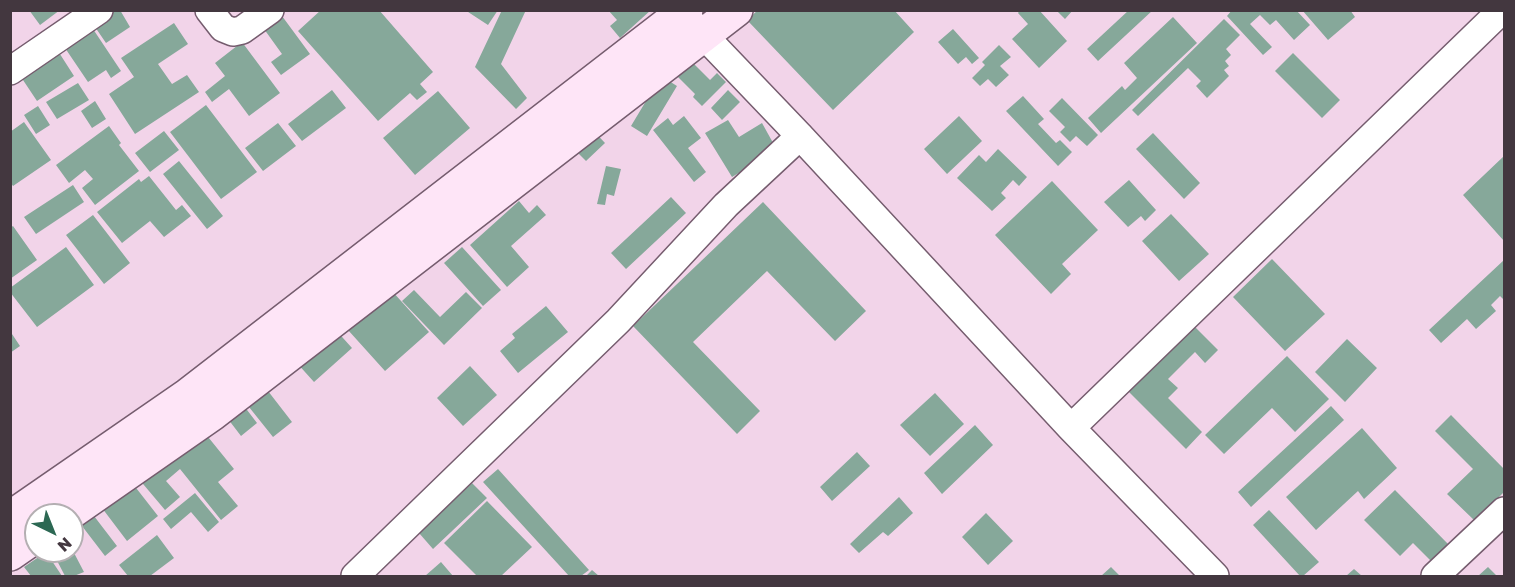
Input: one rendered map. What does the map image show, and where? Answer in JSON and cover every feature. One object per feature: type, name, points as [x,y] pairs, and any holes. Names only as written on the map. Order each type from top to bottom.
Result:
[{"type":"street","points":[[10,71],[99,10]]},
{"type":"street","points":[[209,10],[223,28],[233,32],[242,30],[270,10]]},
{"type":"street","points":[[10,518],[188,395],[688,17],[736,10]]},
{"type":"street","points":[[1071,428],[1502,10]]},
{"type":"street","points":[[688,17],[1071,428],[1215,576]]},
{"type":"street","points":[[84,503],[212,414],[688,17]]},
{"type":"street","points":[[355,576],[618,321],[726,205],[800,136]]},
{"type":"street","points":[[1435,576],[1504,511]]},
{"type":"street","points":[[10,554],[24,544]]},
{"type":"building","points":[[29,10],[60,10],[40,25]]},
{"type":"building","points":[[114,10],[120,10],[130,27],[106,43],[93,24]]},
{"type":"building","points":[[321,10],[379,10],[433,72],[420,84],[427,92],[417,100],[410,93],[378,121],[298,31]]},
{"type":"building","points":[[465,10],[498,10],[488,25]]},
{"type":"building","points":[[502,10],[526,10],[501,64],[527,98],[516,109],[475,67]]},
{"type":"building","points":[[608,10],[651,10],[620,38],[610,26],[617,20]]},
{"type":"building","points":[[758,10],[894,10],[914,32],[833,110],[747,20]]},
{"type":"building","points":[[1020,10],[1039,10],[1067,41],[1039,68],[1012,39],[1028,24],[1018,13]]},
{"type":"building","points":[[1056,10],[1073,10],[1065,19]]},
{"type":"building","points":[[1129,10],[1153,10],[1098,61],[1087,49]]},
{"type":"building","points":[[1232,10],[1296,10],[1310,25],[1294,40],[1276,20],[1270,25],[1260,15],[1250,24],[1272,47],[1263,55],[1227,16]]},
{"type":"building","points":[[1302,10],[1350,10],[1355,17],[1328,40]]},
{"type":"building","points":[[282,16],[310,54],[281,75],[271,62],[282,54],[264,29]]},
{"type":"building","points":[[1173,17],[1197,43],[1101,133],[1088,118],[1122,86],[1125,90],[1137,78],[1124,63]]},
{"type":"building","points":[[1224,19],[1240,35],[1226,49],[1231,55],[1225,61],[1229,66],[1224,70],[1229,76],[1207,98],[1196,86],[1201,81],[1188,68],[1138,116],[1132,110]]},
{"type":"building","points":[[174,23],[188,44],[158,64],[172,84],[187,75],[199,92],[135,134],[109,94],[134,77],[121,58]]},
{"type":"building","points":[[91,26],[121,71],[111,78],[106,70],[88,82],[63,45]]},
{"type":"building","points":[[953,29],[979,58],[972,64],[966,57],[958,64],[938,42]]},
{"type":"building","points":[[242,42],[280,93],[249,116],[229,89],[212,102],[205,92],[225,76],[215,63]]},
{"type":"building","points":[[999,45],[1011,57],[1000,66],[1009,75],[996,87],[988,79],[980,86],[972,78],[985,65],[982,62]]},
{"type":"building","points":[[58,51],[74,76],[37,101],[21,77]]},
{"type":"building","points":[[1293,53],[1340,100],[1322,118],[1275,71]]},
{"type":"building","points":[[689,59],[710,80],[717,73],[726,82],[702,106],[693,97],[695,94],[674,73]]},
{"type":"building","points":[[661,76],[677,86],[647,136],[631,126]]},
{"type":"building","points":[[78,83],[89,100],[57,119],[46,102]]},
{"type":"building","points":[[332,90],[346,108],[302,141],[288,124]]},
{"type":"building","points":[[728,90],[740,102],[722,120],[711,108]]},
{"type":"building","points":[[438,91],[470,128],[415,175],[383,138]]},
{"type":"building","points":[[1023,96],[1044,119],[1038,124],[1056,143],[1060,140],[1072,152],[1058,166],[1006,111]]},
{"type":"building","points":[[1062,98],[1098,135],[1087,146],[1076,136],[1070,142],[1060,132],[1065,127],[1049,111]]},
{"type":"building","points":[[95,101],[106,119],[92,128],[81,111]]},
{"type":"building","points":[[206,105],[257,172],[221,199],[170,132]]},
{"type":"building","points":[[38,106],[50,125],[36,134],[24,115]]},
{"type":"building","points":[[684,116],[701,138],[688,148],[706,172],[694,182],[653,130],[668,118],[673,125]]},
{"type":"building","points":[[959,116],[982,141],[947,174],[924,149]]},
{"type":"building","points":[[728,120],[739,137],[762,123],[777,150],[732,177],[705,133]]},
{"type":"building","points":[[24,122],[51,160],[13,186],[10,182],[10,132]]},
{"type":"building","points":[[278,123],[296,146],[263,171],[245,148]]},
{"type":"building","points":[[109,126],[121,143],[119,145],[139,171],[95,205],[82,188],[93,179],[85,170],[69,183],[56,165]]},
{"type":"building","points":[[589,126],[605,143],[586,161],[570,145]]},
{"type":"building","points":[[164,131],[179,150],[150,172],[135,153]]},
{"type":"building","points":[[1153,133],[1200,183],[1184,199],[1136,149]]},
{"type":"building","points":[[998,149],[1027,177],[1019,186],[1013,180],[1001,193],[1006,198],[992,211],[957,178],[979,155],[986,162]]},
{"type":"building","points":[[1504,156],[1504,241],[1463,195]]},
{"type":"building","points":[[179,161],[223,216],[207,229],[163,174]]},
{"type":"building","points":[[606,166],[621,169],[614,196],[607,194],[605,205],[597,204]]},
{"type":"building","points":[[149,176],[176,210],[182,205],[191,216],[164,237],[150,221],[122,243],[97,212],[139,179],[141,182]]},
{"type":"building","points":[[1129,180],[1156,210],[1145,221],[1141,216],[1128,227],[1104,202]]},
{"type":"building","points":[[1052,181],[1098,230],[1062,264],[1071,274],[1051,294],[995,235]]},
{"type":"building","points":[[73,185],[84,202],[36,234],[24,217]]},
{"type":"building","points":[[671,197],[686,213],[626,269],[611,253]]},
{"type":"building","points":[[519,201],[529,213],[537,205],[546,215],[511,246],[529,267],[507,287],[470,245]]},
{"type":"building","points":[[763,202],[866,311],[835,341],[767,271],[693,342],[760,411],[737,434],[633,326]]},
{"type":"building","points":[[1171,214],[1209,254],[1179,281],[1142,241]]},
{"type":"building","points":[[93,215],[130,263],[104,284],[66,235]]},
{"type":"building","points":[[13,226],[37,260],[10,279],[10,228]]},
{"type":"building","points":[[66,247],[94,285],[37,327],[10,292],[10,288]]},
{"type":"building","points":[[462,247],[501,290],[483,306],[444,263]]},
{"type":"building","points":[[1272,259],[1325,314],[1285,351],[1233,297]]},
{"type":"building","points":[[1504,260],[1504,300],[1500,296],[1491,305],[1496,311],[1476,329],[1467,319],[1441,343],[1429,330]]},
{"type":"building","points":[[414,290],[440,317],[466,292],[482,308],[444,345],[402,301]]},
{"type":"building","points":[[392,291],[429,332],[385,371],[348,330]]},
{"type":"building","points":[[546,306],[568,332],[518,373],[500,351],[515,338],[512,334]]},
{"type":"building","points":[[1192,324],[1218,350],[1205,363],[1195,352],[1168,379],[1178,388],[1168,398],[1202,432],[1186,449],[1127,390]]},
{"type":"building","points":[[334,328],[352,348],[314,382],[296,362]]},
{"type":"building","points":[[10,331],[20,346],[10,353]]},
{"type":"building","points":[[1347,339],[1377,368],[1345,402],[1315,372]]},
{"type":"building","points":[[1287,356],[1329,399],[1295,432],[1272,408],[1224,454],[1205,435]]},
{"type":"building","points":[[470,366],[497,395],[463,426],[437,398]]},
{"type":"building","points":[[268,391],[292,422],[273,437],[249,407]]},
{"type":"building","points":[[935,393],[964,424],[930,456],[900,425]]},
{"type":"building","points":[[244,406],[257,423],[241,436],[228,419]]},
{"type":"building","points":[[1331,406],[1344,420],[1251,507],[1238,492]]},
{"type":"building","points":[[1451,415],[1504,469],[1504,492],[1475,521],[1447,494],[1473,469],[1435,431]]},
{"type":"building","points":[[975,425],[993,445],[942,494],[924,473]]},
{"type":"building","points":[[200,427],[234,469],[218,482],[238,506],[221,520],[180,469],[166,481],[180,497],[165,510],[138,478]]},
{"type":"building","points":[[1362,428],[1397,468],[1364,499],[1358,491],[1316,530],[1286,497]]},
{"type":"building","points":[[857,452],[870,466],[832,501],[820,487]]},
{"type":"building","points":[[498,469],[589,570],[581,576],[569,576],[483,482]]},
{"type":"building","points":[[472,483],[487,498],[433,549],[419,533]]},
{"type":"building","points":[[133,484],[158,516],[127,541],[102,508]]},
{"type":"building","points":[[1395,490],[1448,544],[1431,561],[1413,543],[1400,556],[1364,520]]},
{"type":"building","points":[[195,493],[219,522],[208,532],[191,512],[171,529],[163,519]]},
{"type":"building","points":[[899,497],[913,513],[888,536],[883,532],[859,553],[850,544]]},
{"type":"building","points":[[487,501],[532,547],[501,576],[477,576],[444,543]]},
{"type":"building","points":[[1269,510],[1319,562],[1303,576],[1300,576],[1253,525]]},
{"type":"building","points":[[986,513],[1013,541],[988,565],[962,537]]},
{"type":"building","points":[[94,516],[117,546],[105,556],[84,529],[84,524]]},
{"type":"building","points":[[157,535],[174,558],[150,576],[128,576],[119,565]]},
{"type":"building","points":[[441,562],[453,576],[425,576]]},
{"type":"building","points":[[30,563],[53,563],[62,576],[31,576],[24,567]]},
{"type":"building","points":[[58,563],[79,563],[84,572],[74,576],[65,576]]},
{"type":"building","points":[[1111,567],[1120,576],[1101,576]]},
{"type":"building","points":[[1488,567],[1497,576],[1478,576]]},
{"type":"building","points":[[1354,569],[1362,576],[1346,576]]},
{"type":"building","points":[[592,570],[599,576],[586,576]]}]
